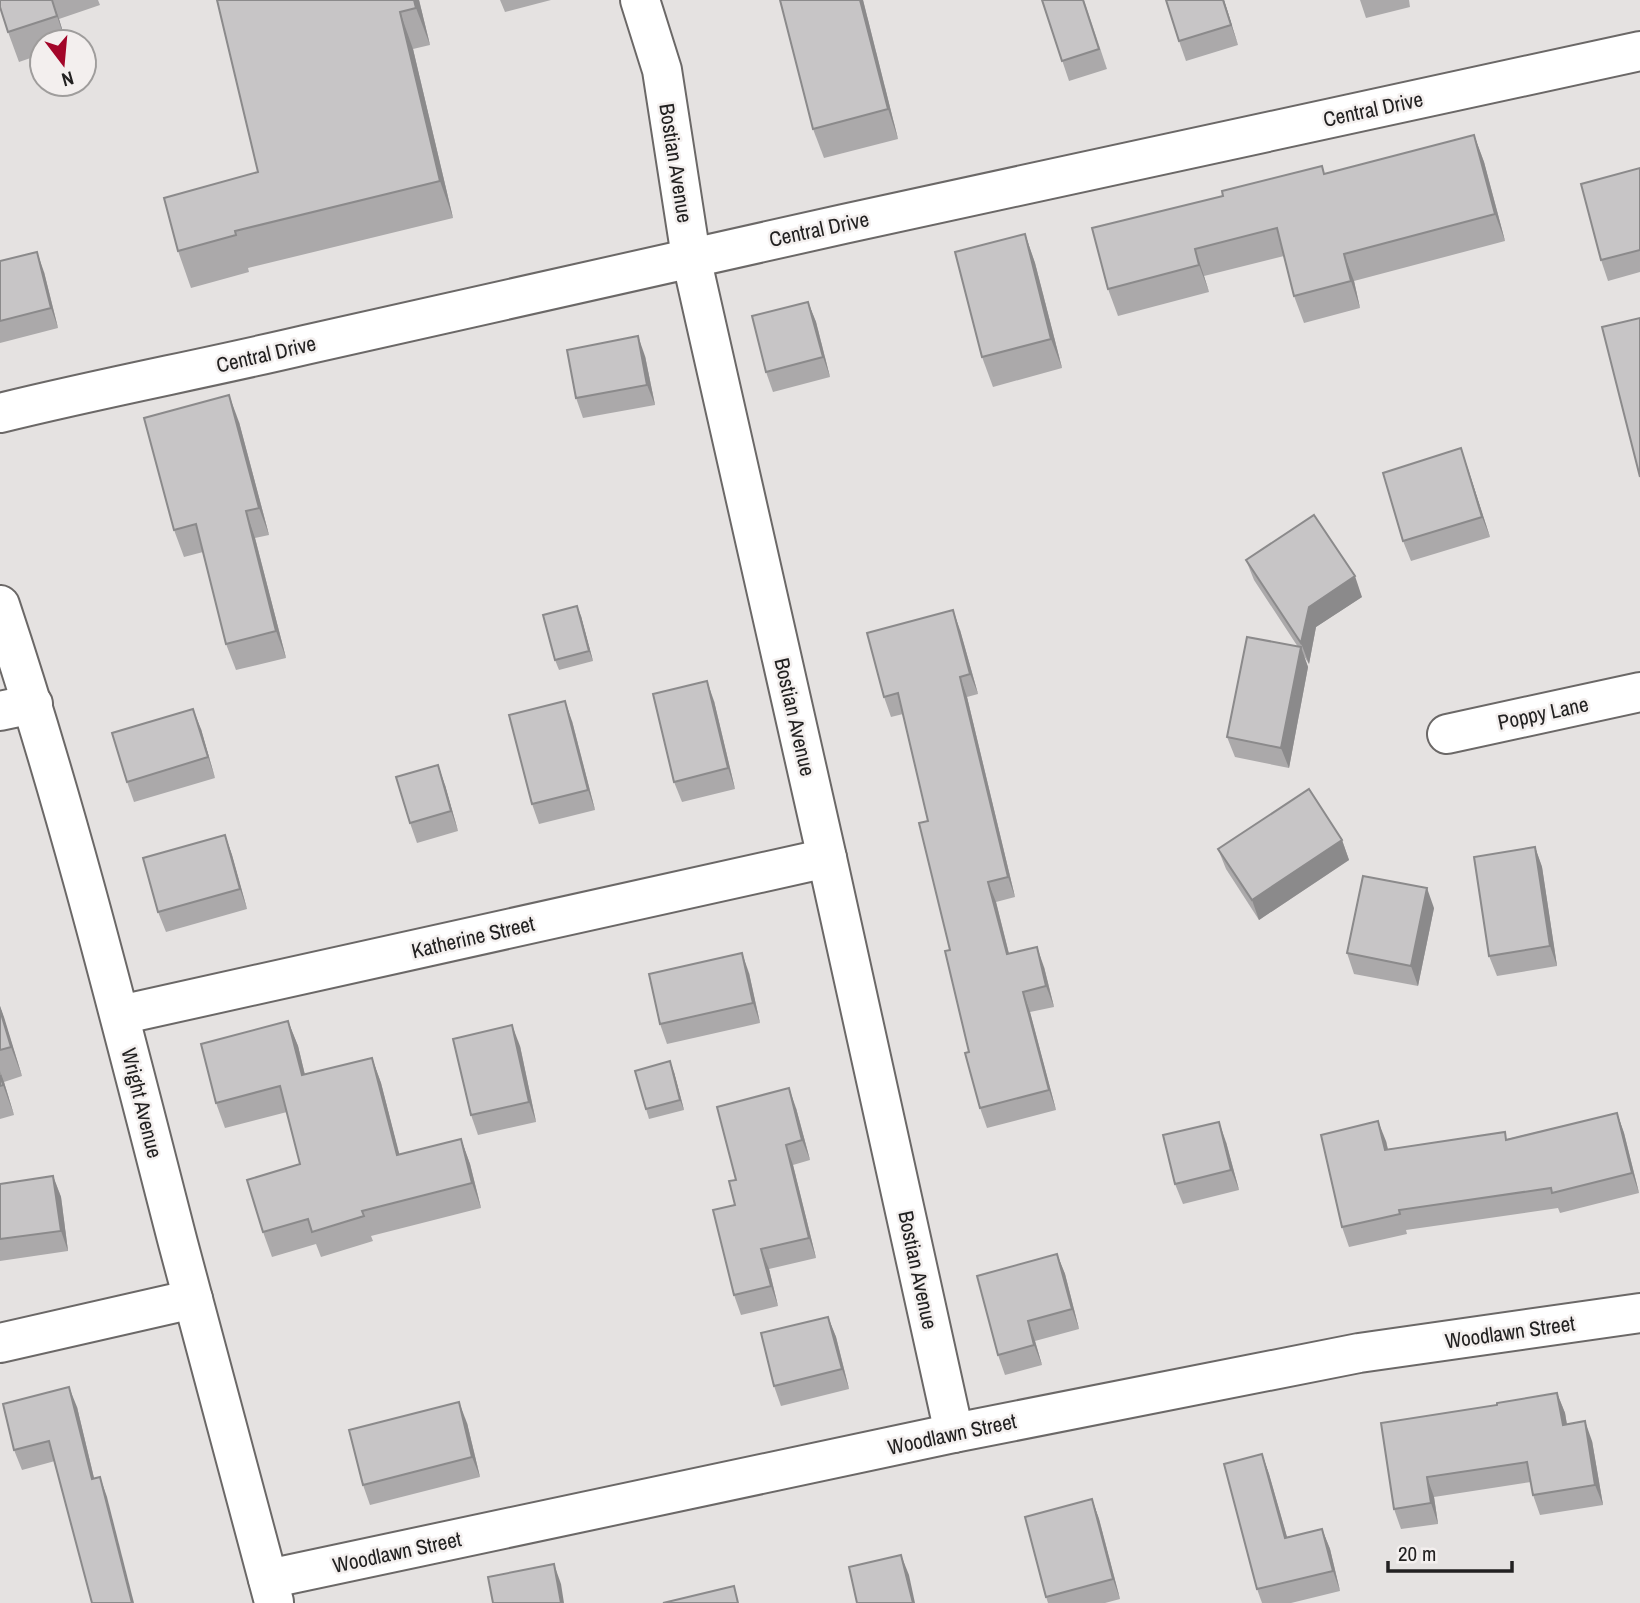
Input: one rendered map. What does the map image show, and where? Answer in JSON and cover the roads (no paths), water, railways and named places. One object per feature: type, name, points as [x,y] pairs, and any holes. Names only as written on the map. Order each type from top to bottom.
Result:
[{"type":"street","name":"Bostian Avenue","points":[[640,0],[662,71],[691,257],[954,1433]]},
{"type":"street","name":"Central Drive","points":[[0,413],[691,257],[1640,51]]},
{"type":"street","name":"Wright Avenue","points":[[0,605],[16,708],[120,1015],[272,1591]]},
{"type":"street","name":"Poppy Lane","points":[[1447,734],[1640,692]]},
{"type":"street","name":"Katherine Street","points":[[120,1015],[827,858]]},
{"type":"street","points":[[0,1343],[193,1299]]},
{"type":"street","name":"Woodlawn Street","points":[[272,1591],[954,1433],[1359,1353],[1640,1313]]}]
